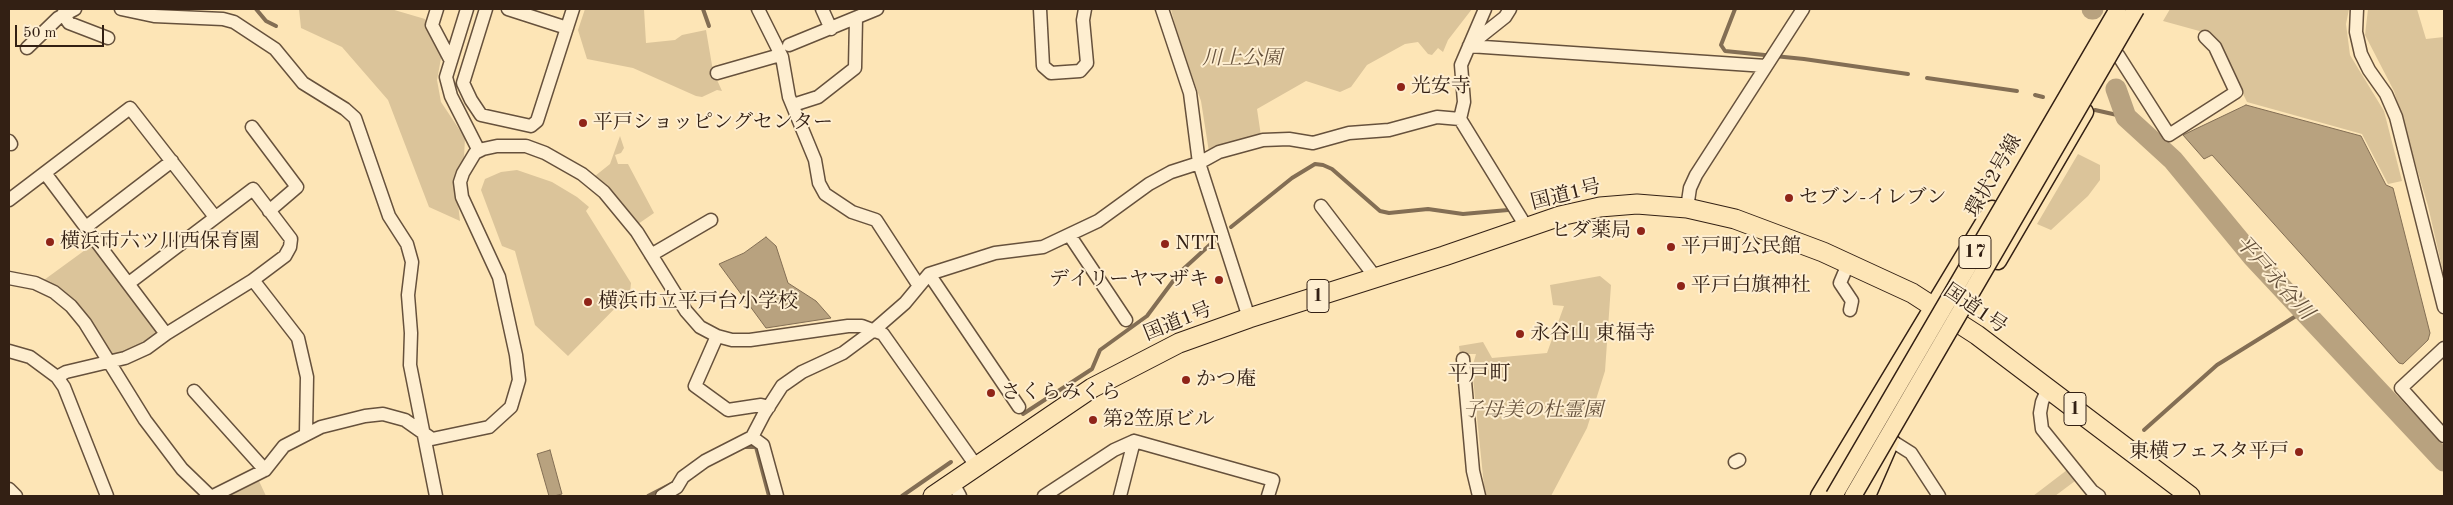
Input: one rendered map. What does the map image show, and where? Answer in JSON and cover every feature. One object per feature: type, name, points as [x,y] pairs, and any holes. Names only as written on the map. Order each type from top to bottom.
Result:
[{"type":"highway","name":"国道1号","points":[[933,496],[956,490],[977,466],[1092,388],[1133,365],[1179,343],[1249,318],[1376,278],[1560,216],[1600,207],[1637,204],[1687,208],[1735,219],[1823,252],[1906,290],[1960,324],[2190,496]]},
{"type":"main road","points":[[1819,496],[2110,9]]},
{"type":"main road","name":"環状2号線","points":[[1834,496],[2118,9]]},
{"type":"main road","name":"環状2号線","points":[[1853,496],[2136,9]]},
{"type":"main road","points":[[1867,496],[1892,441],[2030,208],[2144,9]]},
{"type":"street","points":[[121,9],[154,16],[223,19],[234,22],[274,49],[303,83],[345,108],[355,118],[389,216],[407,244],[412,262],[408,295],[411,333],[410,365],[436,496]]},
{"type":"street","points":[[467,9],[446,77],[447,86],[479,151]]},
{"type":"street","points":[[486,9],[463,83],[481,115],[531,126],[537,121],[573,9]]},
{"type":"street","points":[[508,9],[567,28]]},
{"type":"street","points":[[758,9],[785,50],[789,97],[815,160],[820,183],[825,194],[852,212],[876,220],[919,286]]},
{"type":"street","points":[[822,9],[831,29]]},
{"type":"street","points":[[1040,9],[1043,66],[1051,73],[1080,71],[1087,63],[1083,20],[1085,9]]},
{"type":"street","points":[[1162,9],[1190,94],[1200,163],[1249,318]]},
{"type":"street","points":[[1485,9],[1461,65],[1464,102],[1460,118],[1527,228]]},
{"type":"street","points":[[1469,46],[1504,17],[1510,9]]},
{"type":"street","points":[[1687,208],[1690,188],[1696,175],[1803,9]]},
{"type":"street","points":[[2357,9],[2356,32],[2361,54],[2369,70],[2386,94],[2396,118],[2444,306]]},
{"type":"street","points":[[433,10],[432,25],[451,61]]},
{"type":"street","points":[[717,73],[785,50],[872,10]]},
{"type":"street","points":[[69,12],[69,23],[108,38]]},
{"type":"street","points":[[27,48],[69,12]]},
{"type":"street","points":[[793,105],[818,97],[854,68],[856,18]]},
{"type":"street","points":[[2118,56],[2169,135],[2236,92],[2215,47],[2205,38]]},
{"type":"street","points":[[1469,46],[1766,66]]},
{"type":"street","points":[[9,200],[39,175],[130,108],[216,217]]},
{"type":"street","points":[[662,496],[705,461],[752,437],[782,386],[791,379],[843,353],[874,330],[905,303],[929,274],[996,253],[1043,247],[1070,236],[1114,211],[1149,184],[1171,172],[1200,163],[1214,151],[1263,140],[1289,139],[1312,143],[1349,133],[1389,130],[1437,117],[1460,118]]},
{"type":"street","points":[[252,127],[297,187],[269,211]]},
{"type":"street","points":[[9,278],[35,282],[54,292],[71,306],[109,361],[150,427],[182,469],[211,496],[265,470],[284,446],[306,433],[359,417],[383,414],[405,420],[432,439],[488,428],[503,417],[511,407],[519,380],[516,355],[499,277],[462,197],[460,182],[462,172],[468,162],[479,151],[497,146],[526,146],[557,159],[582,174],[604,192],[624,214],[686,311],[700,327],[717,336],[732,340],[750,340],[848,326],[862,326],[883,334],[977,466]]},
{"type":"street","points":[[86,227],[172,161]]},
{"type":"street","points":[[39,175],[86,227],[166,334]]},
{"type":"street","points":[[56,377],[66,372],[125,358],[147,348],[166,334],[253,280],[285,256],[290,247],[291,239],[253,189],[129,283]]},
{"type":"street","points":[[1321,206],[1376,278]]},
{"type":"street","points":[[651,255],[711,220]]},
{"type":"street","points":[[1070,236],[1126,320]]},
{"type":"street","points":[[1848,264],[1840,283],[1852,301],[1850,310]]},
{"type":"street","points":[[929,274],[1019,407]]},
{"type":"street","points":[[253,280],[298,338],[307,377],[306,433]]},
{"type":"street","points":[[717,336],[695,386],[728,410],[761,405],[768,407]]},
{"type":"street","points":[[2444,348],[2400,388],[2444,436]]},
{"type":"street","points":[[9,351],[30,357],[56,377],[70,399],[107,496]]},
{"type":"street","points":[[1463,360],[1473,471],[1479,496]]},
{"type":"street","points":[[2048,388],[2042,402],[2040,414],[2042,429],[2092,491],[2099,496]]},
{"type":"street","points":[[194,391],[265,470]]},
{"type":"street","points":[[752,437],[763,445],[776,496]]},
{"type":"street","points":[[1892,441],[1911,453],[1939,496]]},
{"type":"street","points":[[1123,496],[1134,442]]},
{"type":"street","points":[[1044,496],[1114,450],[1134,442],[1273,480],[1268,496]]},
{"type":"street","points":[[9,490],[16,496]]},
{"type":"green space","points":[[299,9],[391,9],[425,19],[442,53],[437,80],[441,102],[465,138],[464,158],[455,178],[460,221],[429,207],[388,100],[342,47],[301,28]]},
{"type":"green space","points":[[585,9],[644,9],[646,43],[675,40],[682,35],[706,30],[713,71],[722,91],[717,90],[702,97],[696,96],[633,68],[587,59],[578,30]]},
{"type":"green space","name":"川上公園","points":[[1171,9],[1472,9],[1448,40],[1443,52],[1438,48],[1432,55],[1428,54],[1418,42],[1405,44],[1367,65],[1351,87],[1340,92],[1306,81],[1257,109],[1261,136],[1209,152],[1201,101],[1178,38]]},
{"type":"green space","points":[[2170,9],[2349,9],[2346,24],[2350,55],[2384,111],[2402,181],[2388,184],[2362,134],[2247,102],[2218,43],[2203,32],[2163,21]]},
{"type":"green space","points":[[2368,9],[2417,9],[2426,39],[2444,37],[2444,276],[2428,206],[2394,91],[2365,35]]},
{"type":"green space","points":[[620,136],[624,148],[621,153],[615,155],[618,164],[628,164],[654,213],[638,224],[595,176],[610,164]]},
{"type":"green space","points":[[2078,154],[2100,165],[2100,180],[2088,196],[2051,230],[2037,224]]},
{"type":"green space","points":[[517,170],[552,182],[577,197],[589,207],[586,211],[631,283],[630,293],[568,356],[535,325],[515,251],[502,246],[481,190],[485,179],[501,172]]},
{"type":"green space","points":[[92,245],[158,333],[141,345],[122,353],[112,355],[76,302],[44,280]]},
{"type":"green space","name":"子母美の杜霊園","points":[[1600,276],[1611,285],[1605,371],[1587,428],[1551,496],[1485,496],[1472,368],[1476,354],[1460,354],[1459,346],[1483,342],[1492,358],[1547,353],[1564,306],[1553,305],[1550,285]]},
{"type":"green space","points":[[2067,470],[2075,481],[2055,496],[2033,496]]},
{"type":"green space","points":[[259,481],[266,496],[227,496]]},
{"type":"shaded area","points":[[2246,105],[2361,136],[2386,185],[2393,188],[2430,333],[2428,340],[2403,364],[2399,363],[2212,155],[2204,159],[2183,135]]},
{"type":"shaded area","points":[[766,237],[776,246],[788,283],[816,301],[831,318],[766,328],[719,264],[744,253]]},
{"type":"shaded area","points":[[550,450],[562,494],[554,496],[549,496],[537,454]]},
{"type":"waterway","points":[[256,9],[266,21],[276,26]]},
{"type":"waterway","points":[[703,9],[709,26]]},
{"type":"waterway","points":[[1735,9],[1721,45],[1725,51],[1804,59],[1908,74]]},
{"type":"waterway","points":[[1927,78],[2017,91]]},
{"type":"waterway","name":"平戸永谷川","points":[[2116,89],[2126,117],[2173,160],[2253,257],[2444,461]]},
{"type":"waterway","points":[[2035,95],[2043,97]]},
{"type":"waterway","points":[[2095,110],[2126,117]]},
{"type":"waterway","points":[[1231,227],[1292,178],[1315,164],[1332,169],[1380,211],[1389,213],[1428,209],[1463,214],[1508,210]]},
{"type":"waterway","points":[[1023,414],[1092,369],[1100,350],[1147,316],[1179,273],[1214,241]]},
{"type":"waterway","points":[[2144,430],[2217,365],[2304,311]]},
{"type":"waterway","points":[[744,447],[756,447],[769,496]]},
{"type":"waterway","points":[[902,496],[951,462]]},
{"type":"waterway","points":[[648,496],[677,481]]},
{"type":"place","name":"光安寺","points":[[1401,87]]},
{"type":"place","name":"平戸ショッピングセンター","points":[[583,123]]},
{"type":"place","name":"セブン-イレブン","points":[[1789,198]]},
{"type":"place","name":"ヒダ薬局","points":[[1641,231]]},
{"type":"place","name":"横浜市六ツ川西保育園","points":[[50,242]]},
{"type":"place","name":"NTT","points":[[1165,244]]},
{"type":"place","name":"平戸町公民館","points":[[1671,247]]},
{"type":"place","name":"デイリーヤマザキ","points":[[1219,280]]},
{"type":"place","name":"平戸白旗神社","points":[[1681,286]]},
{"type":"place","name":"横浜市立平戸台小学校","points":[[588,302]]},
{"type":"place","name":"永谷山 東福寺","points":[[1520,334]]},
{"type":"place","name":"かつ庵","points":[[1186,380]]},
{"type":"place","name":"さくらみくら","points":[[991,393]]},
{"type":"place","name":"第2笠原ビル","points":[[1093,420]]},
{"type":"place","name":"東横フェスタ平戸","points":[[2299,452]]},
{"type":"district","name":"平戸町","points":[[1479,374]]}]
